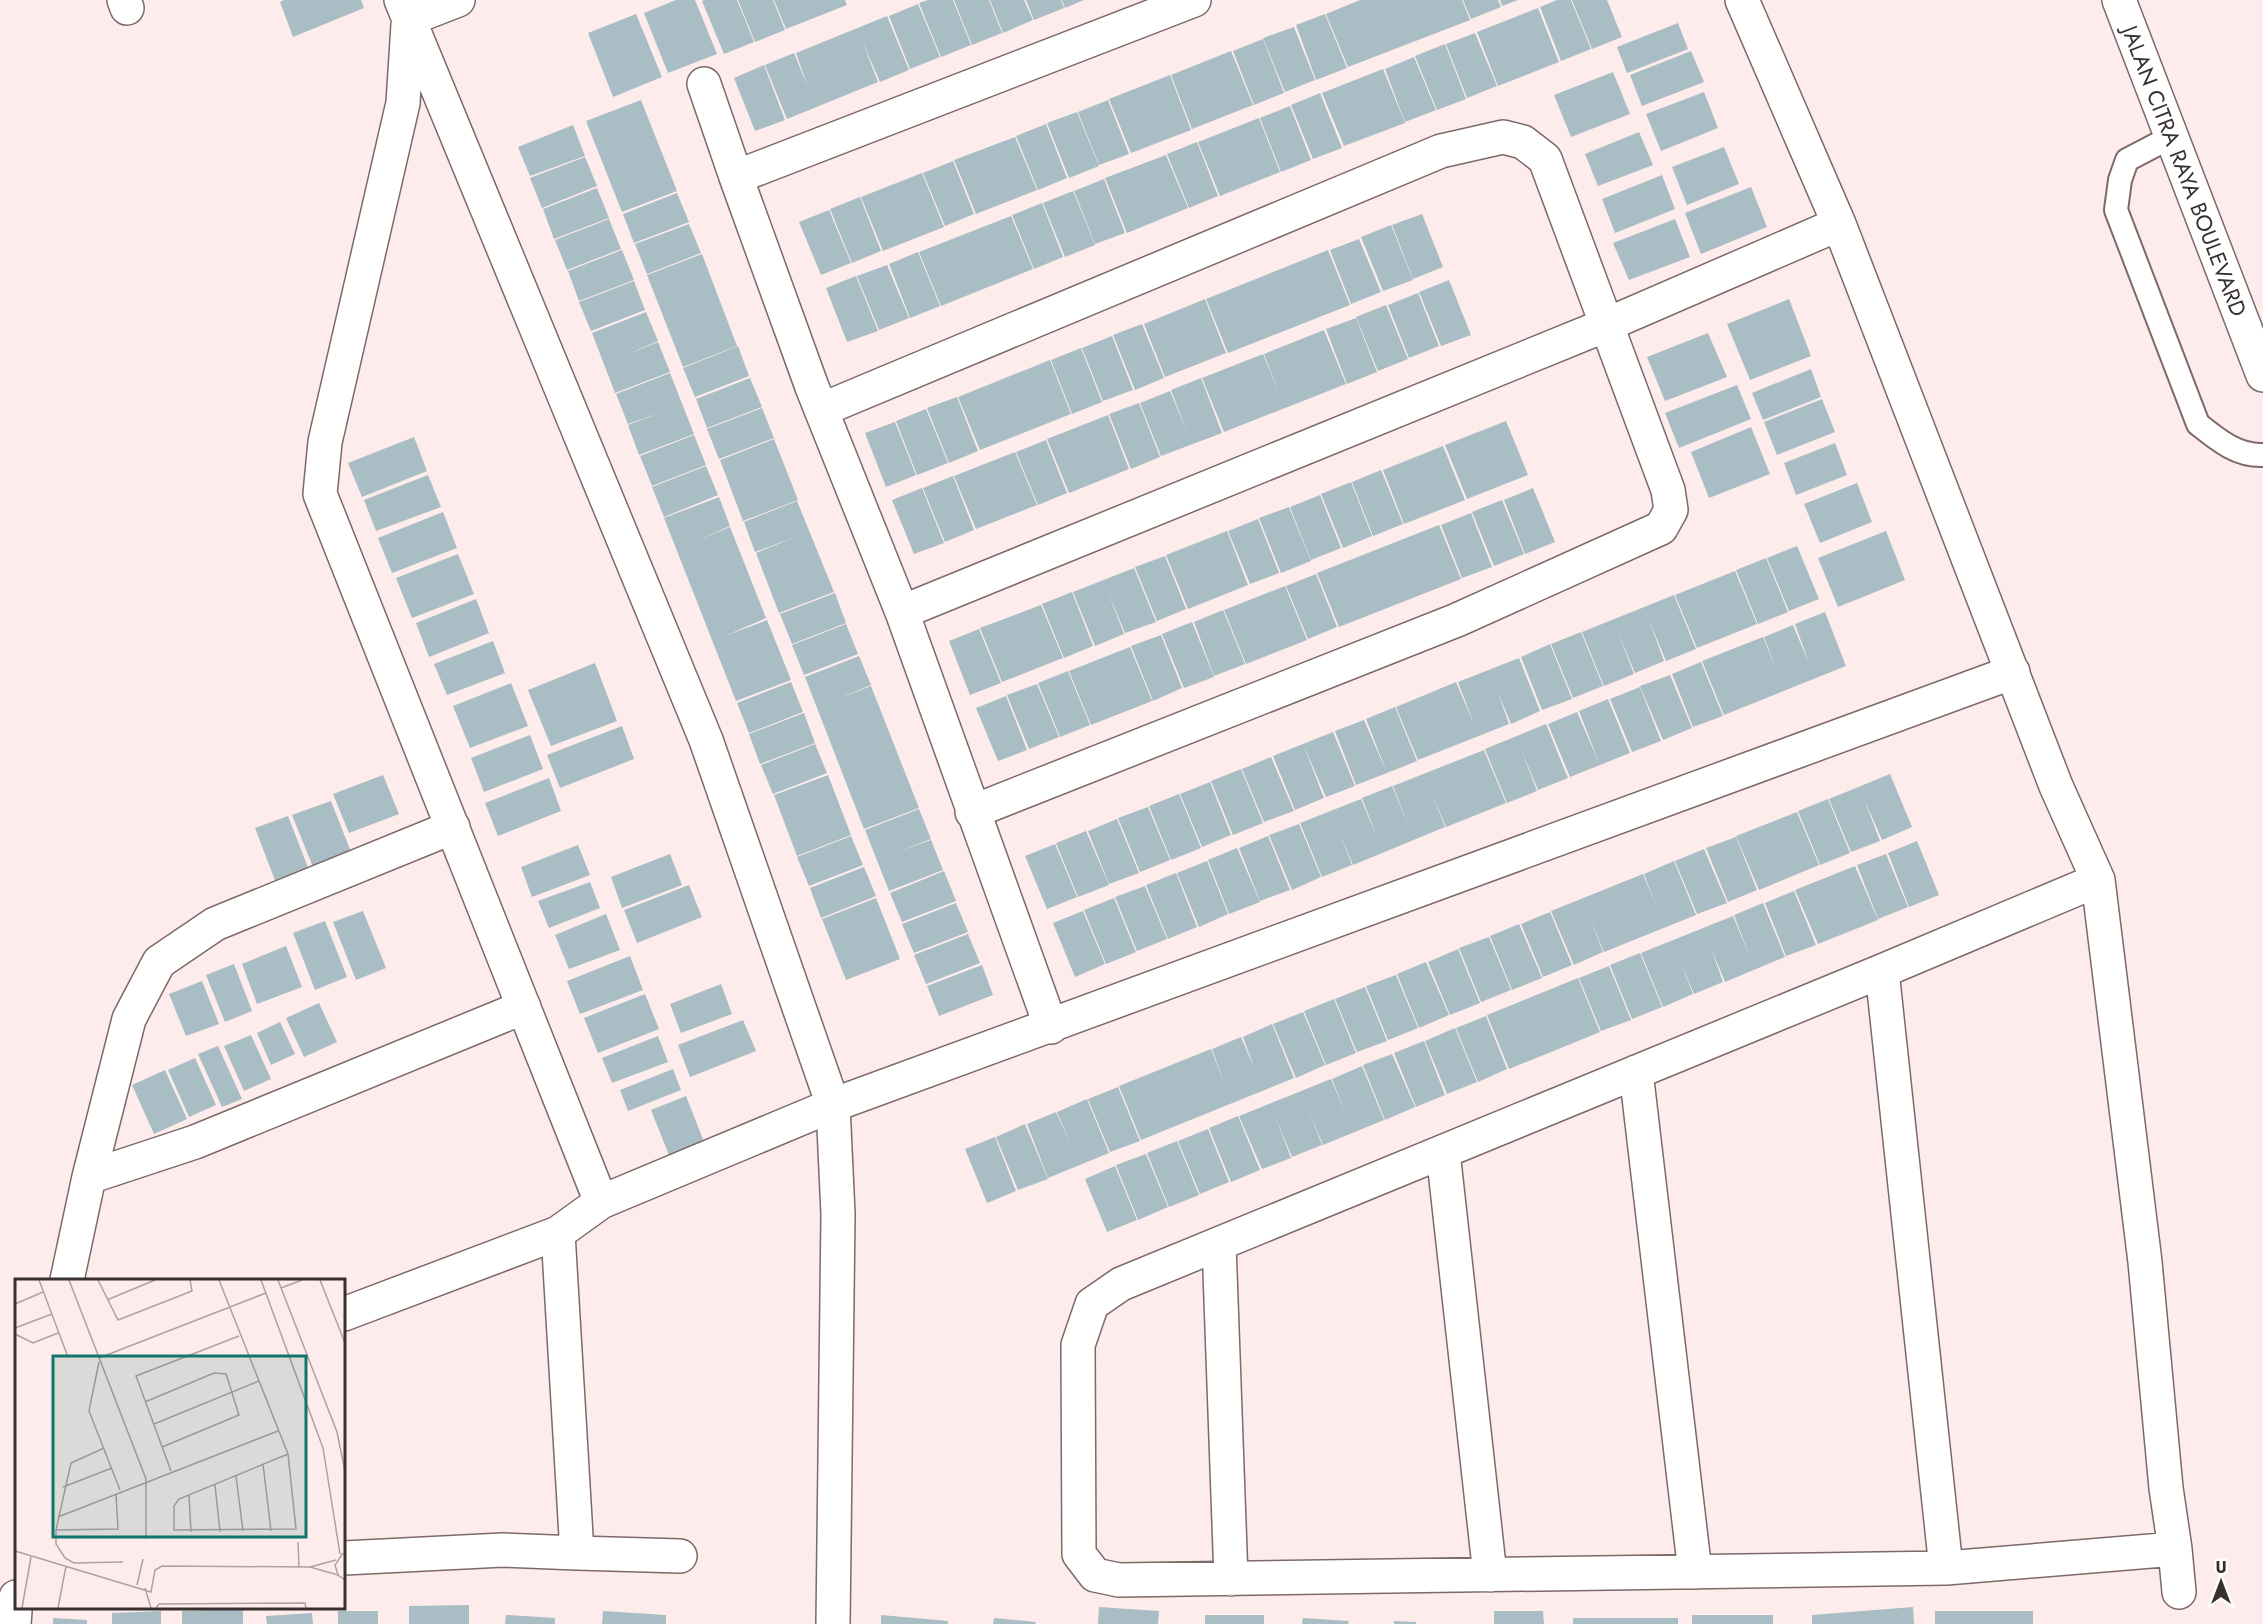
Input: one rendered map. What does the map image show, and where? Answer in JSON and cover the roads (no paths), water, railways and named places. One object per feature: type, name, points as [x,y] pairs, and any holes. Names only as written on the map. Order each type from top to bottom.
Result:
[{"type":"street","points":[[405,9],[458,0]]},
{"type":"street","points":[[736,177],[1194,0]]},
{"type":"street","points":[[1742,0],[1839,224],[2056,786],[2097,880],[2143,1251],[2166,1488],[2179,1592]]},
{"type":"street","name":"JALAN CITRA RAYA BOULEVARD","points":[[2119,0],[2263,375]]},
{"type":"street","points":[[405,9],[403,103],[325,442],[320,494],[601,1202]]},
{"type":"street","points":[[405,9],[706,740],[833,1105],[838,1214],[832,1624]]},
{"type":"street","points":[[704,84],[821,410],[902,612],[1051,1027]]},
{"type":"street","points":[[821,410],[1441,151],[1503,136],[1523,142],[1545,159],[1668,490],[1671,510],[1661,528],[1457,620],[972,812]]},
{"type":"street","points":[[902,612],[1606,325],[1839,224]]},
{"type":"street","points":[[345,1314],[558,1233],[601,1202],[833,1105],[1051,1027],[2013,672]]},
{"type":"street","points":[[67,1279],[89,1177],[129,1019],[159,962],[215,924],[453,827]]},
{"type":"street","points":[[2097,880],[1882,971],[1121,1284],[1092,1304],[1078,1345],[1079,1554],[1095,1575],[1119,1580],[1946,1568],[2175,1549]]},
{"type":"street","points":[[1882,971],[1946,1568]]},
{"type":"street","points":[[89,1177],[195,1142],[524,1007]]},
{"type":"street","points":[[1636,1072],[1695,1572]]},
{"type":"street","points":[[1443,1152],[1491,1575]]},
{"type":"street","points":[[558,1233],[577,1553]]},
{"type":"street","points":[[1219,1244],[1232,1579]]},
{"type":"street","points":[[345,1557],[503,1550],[680,1556]]},
{"type":"street","points":[[14,1624],[15,1609]]},
{"type":"lane","points":[[2171,136],[2127,160],[2120,180],[2116,210],[2198,424],[2224,445],[2251,456],[2263,455]]}]
